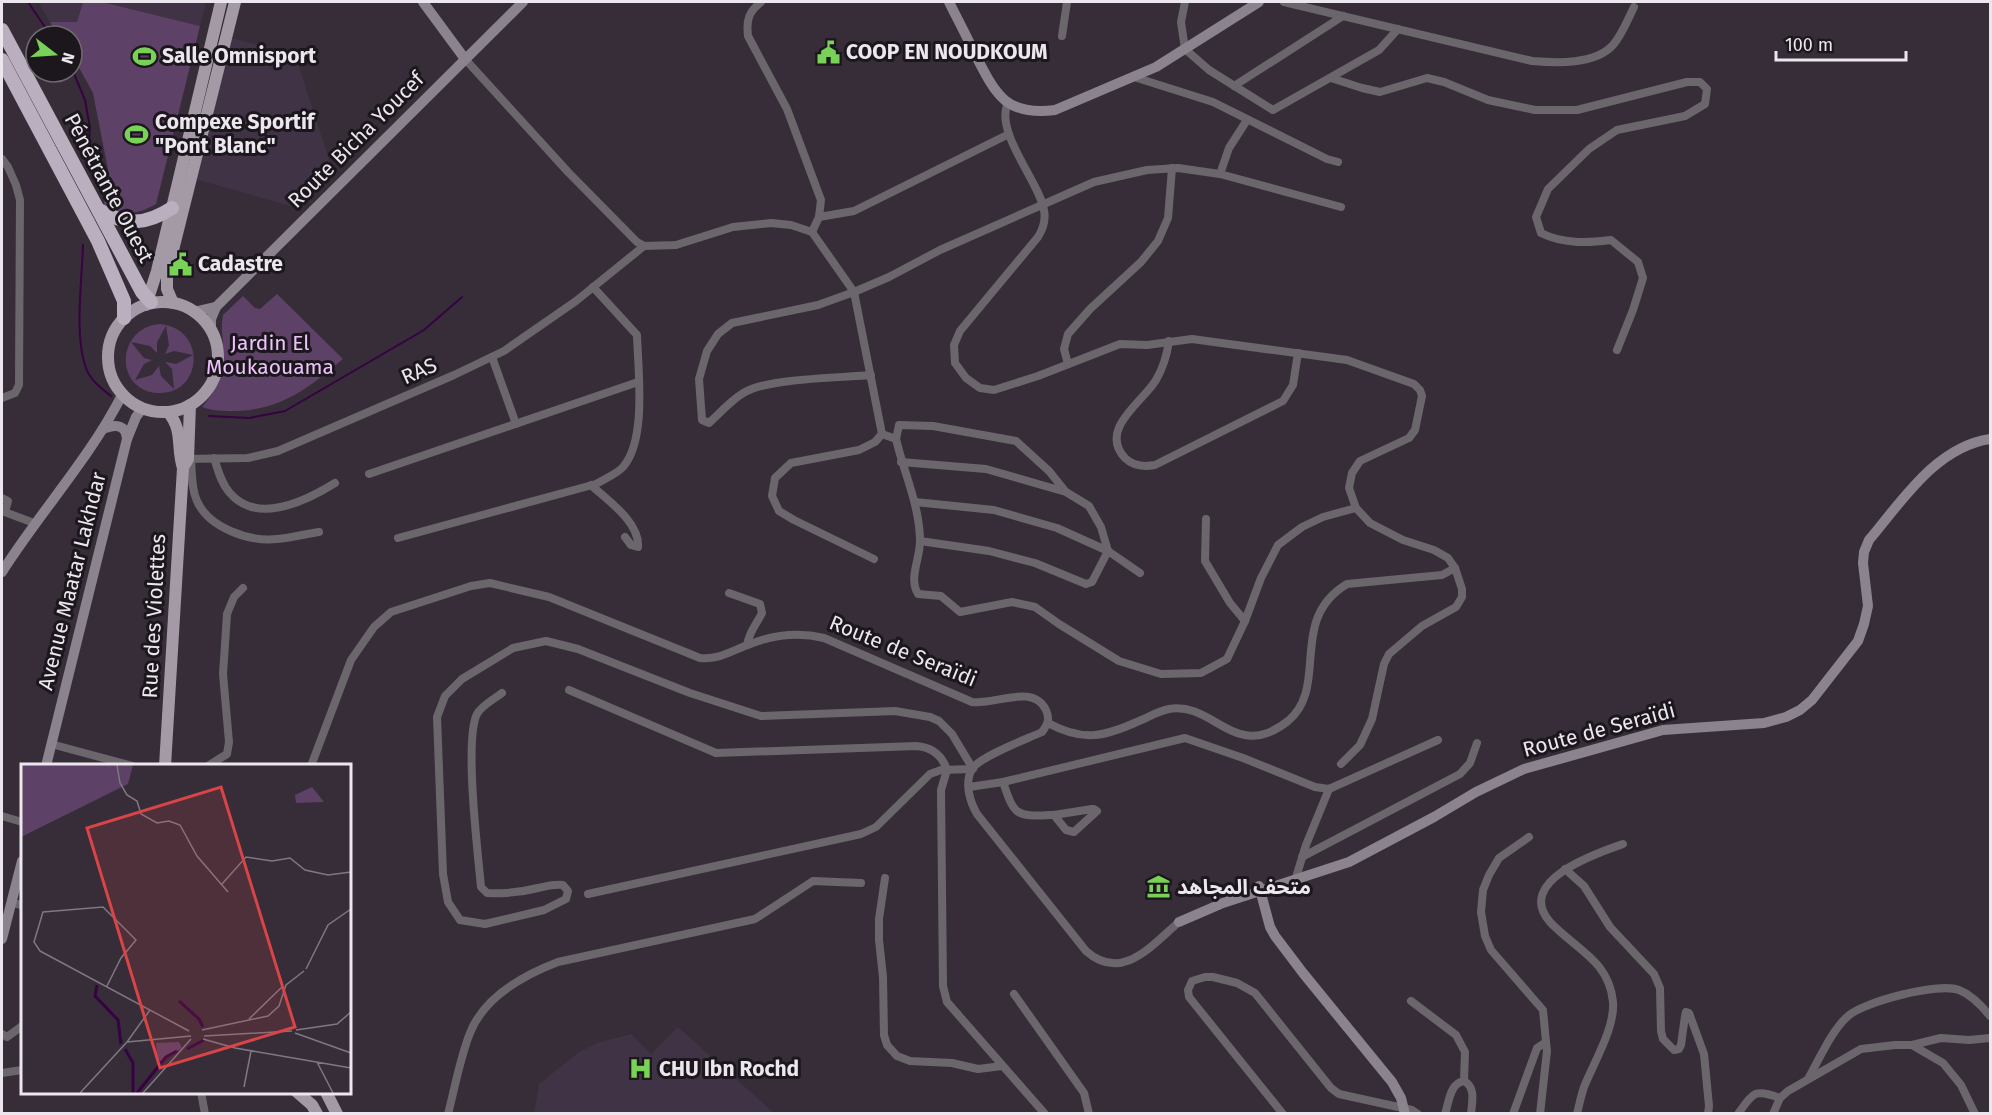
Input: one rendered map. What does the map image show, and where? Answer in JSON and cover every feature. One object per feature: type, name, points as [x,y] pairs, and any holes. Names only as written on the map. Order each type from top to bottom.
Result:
[{"type":"highway","name":"Pénétrante Ouest","points":[[2,30],[148,302]]},
{"type":"highway","name":"Pénétrante Ouest","points":[[2,60],[98,242],[122,293],[124,318]]},
{"type":"highway","points":[[98,210],[120,220],[143,221],[159,216],[172,208]]},
{"type":"main road","points":[[148,302],[221,2]]},
{"type":"main road","points":[[173,303],[167,289],[167,274],[235,2]]},
{"type":"main road","points":[[423,2],[465,59]]},
{"type":"main road","name":"Route Bicha Youcef","points":[[216,307],[523,2]]},
{"type":"main road","points":[[949,2],[994,90],[1008,103],[1030,111],[1055,110],[1156,67],[1259,2]]},
{"type":"main road","points":[[148,302],[173,303],[194,312],[204,320],[211,331],[217,347],[217,364],[213,381],[203,395],[190,405],[168,412],[142,409],[122,395],[113,381],[108,365],[108,348],[114,332],[131,312],[148,302]]},
{"type":"main road","points":[[194,312],[216,307]]},
{"type":"main road","points":[[211,331],[216,307]]},
{"type":"main road","points":[[2,572],[34,523],[103,429],[122,395]]},
{"type":"main road","points":[[185,461],[190,405]]},
{"type":"main road","name":"Avenue Maatar Lakhdar","points":[[46,764],[128,439],[136,417],[142,409]]},
{"type":"main road","points":[[168,412],[179,432],[185,461]]},
{"type":"main road","points":[[103,429],[114,425],[121,427],[128,439]]},
{"type":"main road","name":"Route de Seraïdi","points":[[1179,922],[1209,902],[1337,866],[1360,857],[1434,818],[1476,792],[1524,769],[1663,730],[1764,723],[1786,717],[1800,710],[1812,700],[1858,641],[1868,606],[1863,563],[1864,552],[1869,540],[1931,470],[1947,456],[1971,443],[1990,439]]},
{"type":"main road","name":"Rue des Violettes","points":[[165,764],[185,461]]},
{"type":"main road","name":"Route de Seraïdi","points":[[1256,889],[1297,874],[1360,857]]},
{"type":"main road","points":[[2,939],[17,904],[21,870]]},
{"type":"main road","points":[[1256,889],[1268,936],[1294,967],[1303,973],[1392,1082],[1401,1098],[1404,1111]]},
{"type":"main road","points":[[299,1094],[317,1113]]},
{"type":"main road","points":[[327,1094],[337,1113]]},
{"type":"street","points":[[761,2],[750,11],[747,23],[748,36],[787,110],[821,200],[819,217],[812,232]]},
{"type":"street","points":[[1062,36],[1067,2]]},
{"type":"street","points":[[1185,2],[1181,22],[1185,49],[1209,70],[1273,110],[1379,50],[1398,29]]},
{"type":"street","points":[[1284,2],[1532,61],[1569,63],[1606,51],[1615,43],[1634,7]]},
{"type":"street","points":[[1234,86],[1343,16]]},
{"type":"street","points":[[465,59],[568,172],[637,242],[644,246],[676,245],[732,227],[752,225],[791,225],[812,232],[854,292],[882,434]]},
{"type":"street","points":[[1134,77],[1213,102],[1327,159],[1338,162]]},
{"type":"street","points":[[1331,78],[1380,92],[1427,78],[1444,82],[1488,100],[1535,110],[1577,110],[1688,82],[1700,82],[1707,89],[1704,104],[1685,116],[1617,130],[1588,149],[1548,189],[1536,217],[1541,233],[1553,239],[1587,243],[1611,240],[1638,262],[1643,278],[1617,350]]},
{"type":"street","points":[[1008,103],[1004,117],[1009,134],[1042,203],[1045,217],[1041,231],[960,331],[954,345],[955,363],[966,378],[980,388],[994,390],[1120,344],[1147,345],[1192,339],[1347,360],[1414,384],[1421,393],[1417,425],[1412,434],[1366,457],[1352,473],[1349,488],[1356,508],[1370,523],[1403,540],[1434,549],[1448,558],[1455,568],[1462,589],[1461,600],[1456,607],[1422,626],[1389,654],[1384,664],[1372,718],[1359,745],[1341,764]]},
{"type":"street","points":[[1220,174],[1228,148],[1247,120]]},
{"type":"street","points":[[819,217],[854,212],[1009,134]]},
{"type":"street","points":[[2,159],[19,192],[21,238],[19,385],[15,393],[2,398]]},
{"type":"street","points":[[1068,364],[1064,349],[1068,334],[1090,309],[1141,262],[1158,241],[1167,218],[1172,168]]},
{"type":"street","points":[[871,375],[782,382],[759,387],[744,392],[709,423],[702,420],[699,379],[707,351],[718,334],[732,323],[818,305],[854,292],[1042,203],[1094,182],[1147,170],[1172,168],[1220,174],[1341,207]]},
{"type":"street","name":"RAS","points":[[185,461],[248,458],[278,451],[492,357],[504,351],[593,287],[644,246]]},
{"type":"street","points":[[398,538],[591,485],[623,467],[633,449],[639,429],[637,335],[593,287]]},
{"type":"street","points":[[1169,341],[1167,356],[1154,383],[1124,418],[1118,430],[1120,450],[1129,461],[1141,466],[1155,465],[1283,401],[1293,385],[1298,353]]},
{"type":"street","points":[[492,357],[516,424]]},
{"type":"street","points":[[369,474],[638,382]]},
{"type":"street","points":[[1066,492],[1049,471],[1016,441],[933,426],[899,426],[897,439],[901,462],[915,502],[920,541],[914,579],[914,587],[918,594],[941,596],[960,612],[1012,602],[1035,607],[1119,661],[1161,674],[1201,673],[1227,659],[1245,621],[1260,578],[1278,544],[1302,527],[1323,517],[1356,508]]},
{"type":"street","points":[[882,434],[897,439]]},
{"type":"street","points":[[874,559],[779,511],[772,496],[776,478],[791,464],[859,450],[875,442],[882,434]]},
{"type":"street","points":[[214,458],[228,492],[243,504],[261,510],[296,503],[335,483]]},
{"type":"street","points":[[185,461],[202,511],[219,526],[252,537],[275,539],[319,532]]},
{"type":"street","points":[[901,462],[986,469],[1066,492],[1089,506],[1101,527],[1108,551],[1092,582],[1086,584],[1035,563],[989,551],[920,541]]},
{"type":"street","points":[[591,485],[629,521],[638,538],[638,547],[631,545],[625,537]]},
{"type":"street","points":[[2,498],[8,501],[3,511],[34,523]]},
{"type":"street","points":[[915,502],[994,510],[1057,528],[1108,551],[1140,573]]},
{"type":"street","points":[[1206,519],[1205,561],[1230,603],[1245,621]]},
{"type":"street","points":[[1438,740],[1329,789],[1316,787],[1185,738],[1003,782],[969,787],[973,769],[982,760],[1042,732],[1048,723],[1078,736],[1094,737],[1118,730],[1161,711],[1179,708],[1197,713],[1236,734],[1269,732],[1289,719],[1298,710],[1304,698],[1314,625],[1325,600],[1335,591],[1347,584],[1442,575],[1455,568]]},
{"type":"street","name":"Route de Seraïdi","points":[[312,764],[351,660],[374,627],[391,612],[471,586],[490,583],[549,597],[700,658],[719,657],[779,635],[809,634],[824,638],[972,702],[989,703],[1030,696],[1044,706],[1048,715],[1048,723]]},
{"type":"street","points":[[209,764],[227,754],[230,742],[222,674],[227,614],[234,597],[243,588]]},
{"type":"street","points":[[729,593],[760,604],[762,613],[749,634],[747,645]]},
{"type":"street","points":[[502,693],[478,712],[473,724],[473,767],[481,887],[488,893],[500,894],[552,884],[562,885],[568,891],[566,899],[544,910],[484,924],[460,920],[448,902],[443,874],[437,717],[445,696],[462,679],[513,648],[546,641],[578,649],[690,693],[762,716],[895,711],[922,714],[939,721],[946,727],[973,769]]},
{"type":"street","points":[[569,690],[716,753],[923,747],[930,748],[941,757],[947,770],[941,789],[943,986],[947,1002],[1045,1113]]},
{"type":"street","points":[[1302,858],[1460,774],[1470,763],[1477,743]]},
{"type":"street","points":[[51,744],[129,764]]},
{"type":"street","points":[[588,894],[861,834],[876,827],[925,777],[947,770],[973,769]]},
{"type":"street","points":[[1003,782],[1010,803],[1018,813],[1027,816],[1054,815],[1094,809],[1097,811],[1074,832],[1066,830],[1054,815]]},
{"type":"street","name":"Route de Seraïdi","points":[[969,787],[977,814],[1093,957],[1109,964],[1127,962],[1179,922]]},
{"type":"street","points":[[1297,874],[1329,789]]},
{"type":"street","points":[[2,816],[21,822]]},
{"type":"street","points":[[1529,837],[1499,858],[1483,890],[1482,912],[1485,936],[1491,950],[1543,1010],[1547,1051],[1540,1113]]},
{"type":"street","points":[[1576,1113],[1613,1017],[1613,999],[1607,979],[1599,964],[1549,921],[1542,907],[1543,895],[1549,884],[1565,869],[1590,856],[1623,844]]},
{"type":"street","points":[[1565,869],[1584,886],[1610,927],[1654,974],[1659,988],[1663,1039],[1674,1050],[1679,1049],[1681,1045],[1684,1016],[1686,1012],[1689,1013],[1704,1054],[1708,1113]]},
{"type":"street","points":[[885,878],[879,919],[879,940],[883,977],[884,1035],[887,1045],[897,1056],[910,1061],[952,1063],[978,1069],[1002,1066]]},
{"type":"street","points":[[448,1113],[470,1033],[481,1013],[497,997],[535,971],[558,963],[754,919],[813,881],[861,884]]},
{"type":"street","points":[[1283,1113],[1189,997],[1188,990],[1192,981],[1213,977],[1238,983],[1250,989],[1260,998],[1335,1092],[1418,1113]]},
{"type":"street","points":[[1808,1079],[1830,1040],[1847,1017],[1856,1010],[1908,993],[1939,987],[1958,990],[1979,1002],[1990,1016]]},
{"type":"street","points":[[1014,994],[1084,1093],[1089,1113]]},
{"type":"street","points":[[1411,1001],[1455,1035],[1465,1052],[1464,1082]]},
{"type":"street","points":[[4,1036],[21,1027]]},
{"type":"street","points":[[1773,1113],[1780,1098],[1788,1090],[1861,1049],[1912,1045],[1941,1038],[1969,1040],[1990,1038]]},
{"type":"street","points":[[1513,1113],[1537,1048],[1546,1042]]},
{"type":"street","points":[[1912,1045],[1943,1063],[1961,1085],[1975,1113]]},
{"type":"street","points":[[2,1073],[21,1070]]},
{"type":"street","points":[[1445,1113],[1458,1082],[1468,1083],[1472,1088],[1471,1113]]},
{"type":"street","points":[[1738,1113],[1752,1095],[1764,1092],[1780,1098]]},
{"type":"street","points":[[201,1094],[205,1113]]},
{"type":"shaded area","points":[[38,2],[83,2],[77,23],[50,22]]},
{"type":"shaded area","points":[[102,2],[206,2],[200,26]]},
{"type":"shaded area","points":[[231,38],[295,54],[332,169],[294,207],[195,179]]},
{"type":"shaded area","name":"CHU Ibn Rochd","points":[[678,1027],[774,1113],[534,1113],[539,1084],[579,1052],[597,1043],[631,1034],[651,1054]]},
{"type":"green space","name":"Compexe Sportif \"Pont Blanc\"","points":[[83,2],[102,2],[200,26],[156,204],[143,210],[124,213],[103,208],[109,175],[93,93],[84,77],[84,24],[51,24],[50,22],[77,22]]},
{"type":"green space","name":"Jardin El Moukaouama","points":[[277,294],[343,359],[294,396],[266,407],[235,411],[202,407],[214,391],[224,366],[223,315],[243,296],[255,308],[260,309]]},
{"type":"green space","points":[[159,324],[175,328],[186,337],[193,355],[174,351],[165,354],[169,345],[166,326],[157,342],[157,353],[150,346],[131,342],[145,328]]},
{"type":"green space","points":[[131,342],[144,358],[152,360],[144,364],[135,380],[152,375],[159,366],[161,376],[174,389],[172,369],[165,362],[176,364],[193,355],[191,373],[184,384],[173,391],[158,393],[144,390],[134,382],[128,372],[126,360]]},
{"type":"waterway","points":[[28,2],[43,24]]},
{"type":"waterway","points":[[78,84],[85,100],[90,128],[87,167]]},
{"type":"waterway","points":[[83,245],[80,291],[82,355],[90,376],[111,396]]},
{"type":"waterway","points":[[209,416],[249,418],[285,411],[424,330],[462,297]]},
{"type":"place","name":"COOP EN NOUDKOUM","points":[[828,52]]},
{"type":"place","name":"Salle Omnisport","points":[[144,56]]},
{"type":"place","name":"Compexe Sportif \"Pont Blanc\"","points":[[137,134]]},
{"type":"place","name":"Cadastre","points":[[180,264]]},
{"type":"place","name":"متحف المجاهد","points":[[1159,887]]},
{"type":"place","name":"CHU Ibn Rochd","points":[[641,1069]]}]
